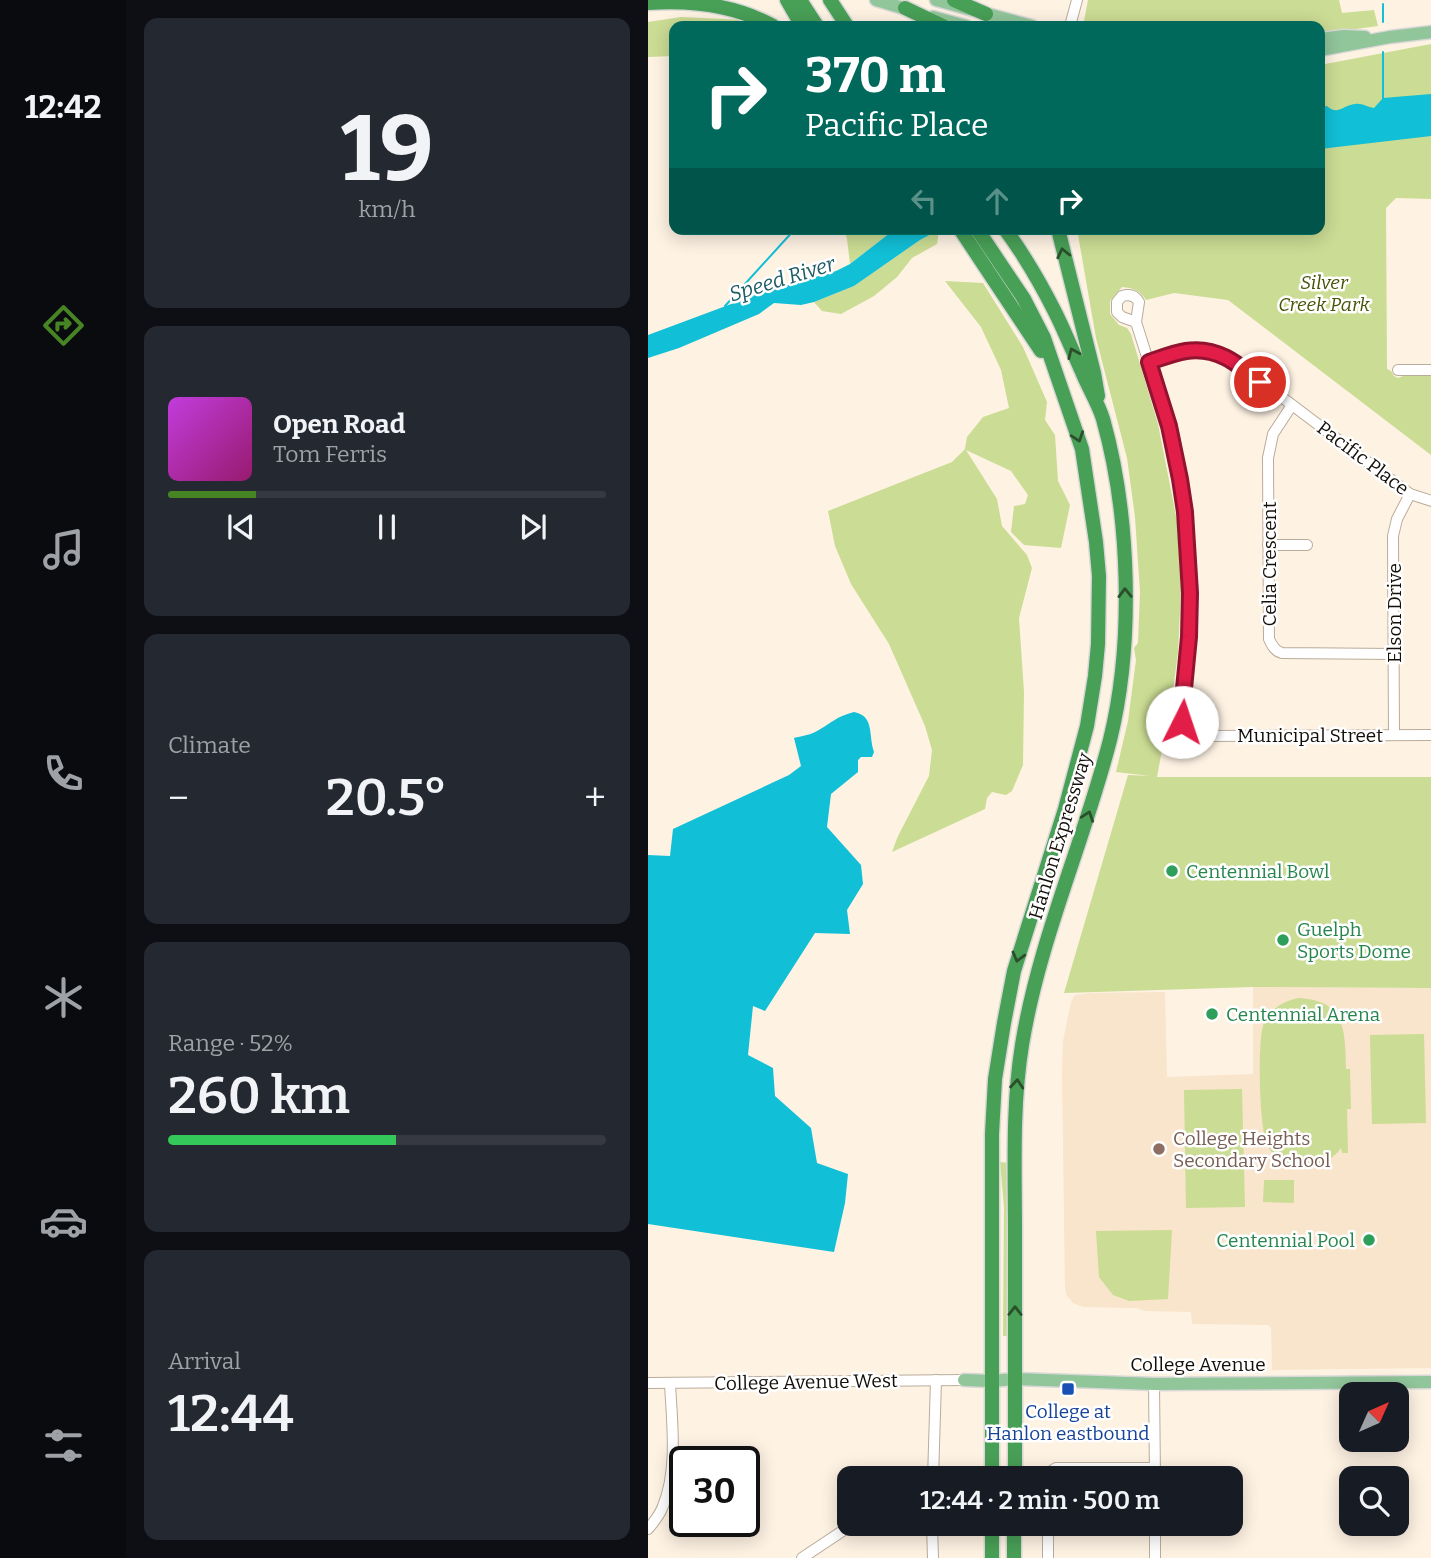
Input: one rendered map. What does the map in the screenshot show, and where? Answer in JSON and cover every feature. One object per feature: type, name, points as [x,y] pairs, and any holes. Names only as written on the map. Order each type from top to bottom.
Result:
[{"type":"highway","points":[[787,0],[799,21]]},
{"type":"highway","points":[[800,0],[814,21]]},
{"type":"highway","points":[[830,0],[844,21]]},
{"type":"highway","points":[[954,0],[986,14]]},
{"type":"highway","points":[[648,4],[678,1],[715,5],[762,21]]},
{"type":"highway","points":[[905,8],[932,21]]},
{"type":"highway","points":[[966,235],[987,256]]},
{"type":"highway","name":"Hanlon Expressway","points":[[979,235],[987,256],[1024,299],[1044,338],[1082,449],[1096,542],[1098,576],[1098,644],[1087,726],[1065,809],[1014,971],[997,1068],[992,1133],[992,1466]]},
{"type":"highway","name":"Hanlon Expressway","points":[[1009,235],[1055,312],[1102,415],[1114,465],[1126,596],[1123,663],[1111,738],[1049,935],[1028,1011],[1022,1045],[1015,1134],[1014,1466]]},
{"type":"highway","points":[[1060,235],[1102,415]]},
{"type":"highway","points":[[992,1536],[992,1558]]},
{"type":"highway","points":[[1014,1536],[1014,1558]]},
{"type":"main road","points":[[876,0],[949,21]]},
{"type":"main road","points":[[936,0],[1013,21]]},
{"type":"main road","points":[[1325,49],[1431,32]]},
{"type":"main road","points":[[1325,38],[1390,37]]},
{"type":"main road","name":"College Avenue","points":[[964,1380],[1154,1384],[1431,1382]]},
{"type":"street","points":[[1071,21],[1077,0]]},
{"type":"street","name":"Municipal Street","points":[[1136,322],[1169,426],[1185,512],[1190,593],[1182,713],[1185,728],[1198,736],[1431,735]]},
{"type":"street","name":"Pacific Place","points":[[1149,362],[1187,351],[1218,353],[1235,362],[1410,494],[1431,501]]},
{"type":"street","points":[[1398,370],[1431,370]]},
{"type":"street","name":"Celia Crescent","points":[[1292,405],[1276,427],[1269,449],[1269,639],[1274,648],[1282,653],[1394,654]]},
{"type":"street","name":"Elson Drive","points":[[1394,735],[1393,536],[1397,519],[1410,494]]},
{"type":"street","points":[[1268,545],[1307,545]]},
{"type":"street","points":[[933,1466],[936,1380]]},
{"type":"street","name":"College Avenue West","points":[[648,1383],[964,1380]]},
{"type":"street","points":[[650,1524],[664,1503],[670,1479],[670,1384]]},
{"type":"street","points":[[1154,1384],[1155,1466]]},
{"type":"street","points":[[802,1558],[837,1535]]},
{"type":"street","points":[[932,1536],[933,1558]]},
{"type":"street","points":[[1048,1536],[1048,1558]]},
{"type":"street","points":[[1155,1536],[1155,1558]]},
{"type":"shaded area","points":[[1253,987],[1431,988],[1431,1368],[1272,1370],[1271,1328],[1268,1325],[1192,1324],[1191,1312],[1083,1307],[1073,1303],[1066,1294],[1062,1073],[1063,1041],[1071,1002],[1075,995],[1165,992],[1167,1077],[1253,1074]]},
{"type":"green space","points":[[1088,0],[1339,0],[1342,13],[1374,10],[1378,26],[1325,33],[1325,21],[1084,21]]},
{"type":"green space","points":[[681,17],[745,21],[669,21],[669,56],[648,57],[648,22]]},
{"type":"green space","name":"Silver Creek Park","points":[[1431,44],[1431,199],[1396,198],[1386,208],[1387,369],[1398,378],[1408,374],[1431,374],[1431,455],[1228,300],[1174,293],[1146,300],[1136,290],[1122,287],[1110,301],[1110,314],[1131,334],[1158,424],[1177,521],[1181,589],[1178,652],[1170,713],[1172,724],[1165,734],[1157,777],[1431,777],[1431,988],[1253,987],[1064,993],[1128,775],[1150,776],[1116,772],[1128,721],[1136,660],[1134,648],[1138,643],[1140,592],[1135,517],[1127,458],[1096,338],[1078,235],[1325,235],[1325,64]]},
{"type":"green space","points":[[846,235],[887,235],[850,264]]},
{"type":"green space","points":[[930,235],[938,235],[937,244],[912,258],[897,277],[874,296],[841,314],[822,311],[814,302],[854,286]]},
{"type":"green space","points":[[945,281],[983,283],[1023,347],[1047,402],[1045,420],[1055,435],[1058,481],[1070,505],[1061,548],[1024,545],[1011,532],[1014,506],[1025,504],[1028,495],[1011,471],[966,450],[997,499],[1002,526],[1027,555],[1032,568],[1019,618],[1024,692],[1023,765],[1012,791],[1006,795],[992,792],[987,798],[985,809],[892,852],[929,776],[932,750],[925,726],[889,644],[851,584],[835,546],[828,511],[952,462],[965,449],[967,437],[983,417],[1009,408],[1001,370],[981,327]]},
{"type":"green space","points":[[1298,998],[1314,1000],[1334,1011],[1343,1030],[1346,1069],[1350,1069],[1348,1153],[1342,1153],[1341,1148],[1324,1162],[1304,1167],[1284,1162],[1268,1147],[1260,1085],[1260,1047],[1264,1023],[1278,1006]]},
{"type":"green space","points":[[1424,1034],[1426,1123],[1372,1124],[1370,1035]]},
{"type":"green space","points":[[1242,1089],[1245,1207],[1186,1208],[1184,1090]]},
{"type":"green space","points":[[1000,1162],[1010,1163],[1009,1336],[1003,1336],[1004,1207]]},
{"type":"green space","points":[[1264,1180],[1294,1180],[1294,1203],[1263,1202]]},
{"type":"green space","points":[[1172,1230],[1168,1299],[1129,1301],[1113,1295],[1099,1277],[1096,1231]]},
{"type":"water","points":[[1431,94],[1431,136],[1325,148],[1325,106],[1338,110],[1358,104],[1374,108],[1383,98]]},
{"type":"water","points":[[887,235],[930,235],[854,286],[801,305],[774,303],[759,314],[679,348],[648,358],[648,335],[758,294],[836,271],[850,264]]},
{"type":"water","points":[[854,712],[861,714],[868,722],[874,752],[872,757],[861,757],[858,760],[858,772],[831,794],[827,827],[861,865],[863,884],[847,910],[850,934],[815,933],[765,1011],[753,1006],[748,1055],[773,1068],[775,1096],[811,1128],[817,1163],[848,1174],[845,1203],[834,1252],[648,1224],[648,855],[670,856],[673,829],[789,775],[801,766],[794,738],[815,732]]},
{"type":"waterway","points":[[1383,4],[1383,22]]},
{"type":"waterway","points":[[1383,52],[1383,100]]},
{"type":"waterway","name":"Speed River","points":[[725,306],[790,235]]},
{"type":"place","name":"Centennial Bowl","points":[[1172,871]]},
{"type":"place","name":"Guelph Sports Dome","points":[[1283,940]]},
{"type":"place","name":"Centennial Arena","points":[[1212,1014]]},
{"type":"place","name":"College Heights Secondary School","points":[[1159,1149]]},
{"type":"place","name":"Centennial Pool","points":[[1369,1240]]},
{"type":"place","name":"College at Hanlon eastbound","points":[[1068,1389]]},
{"type":"route","points":[[1182,722],[1189,637],[1189,550],[1180,479],[1169,426],[1149,362],[1179,352],[1212,351],[1230,358],[1260,382]]}]
